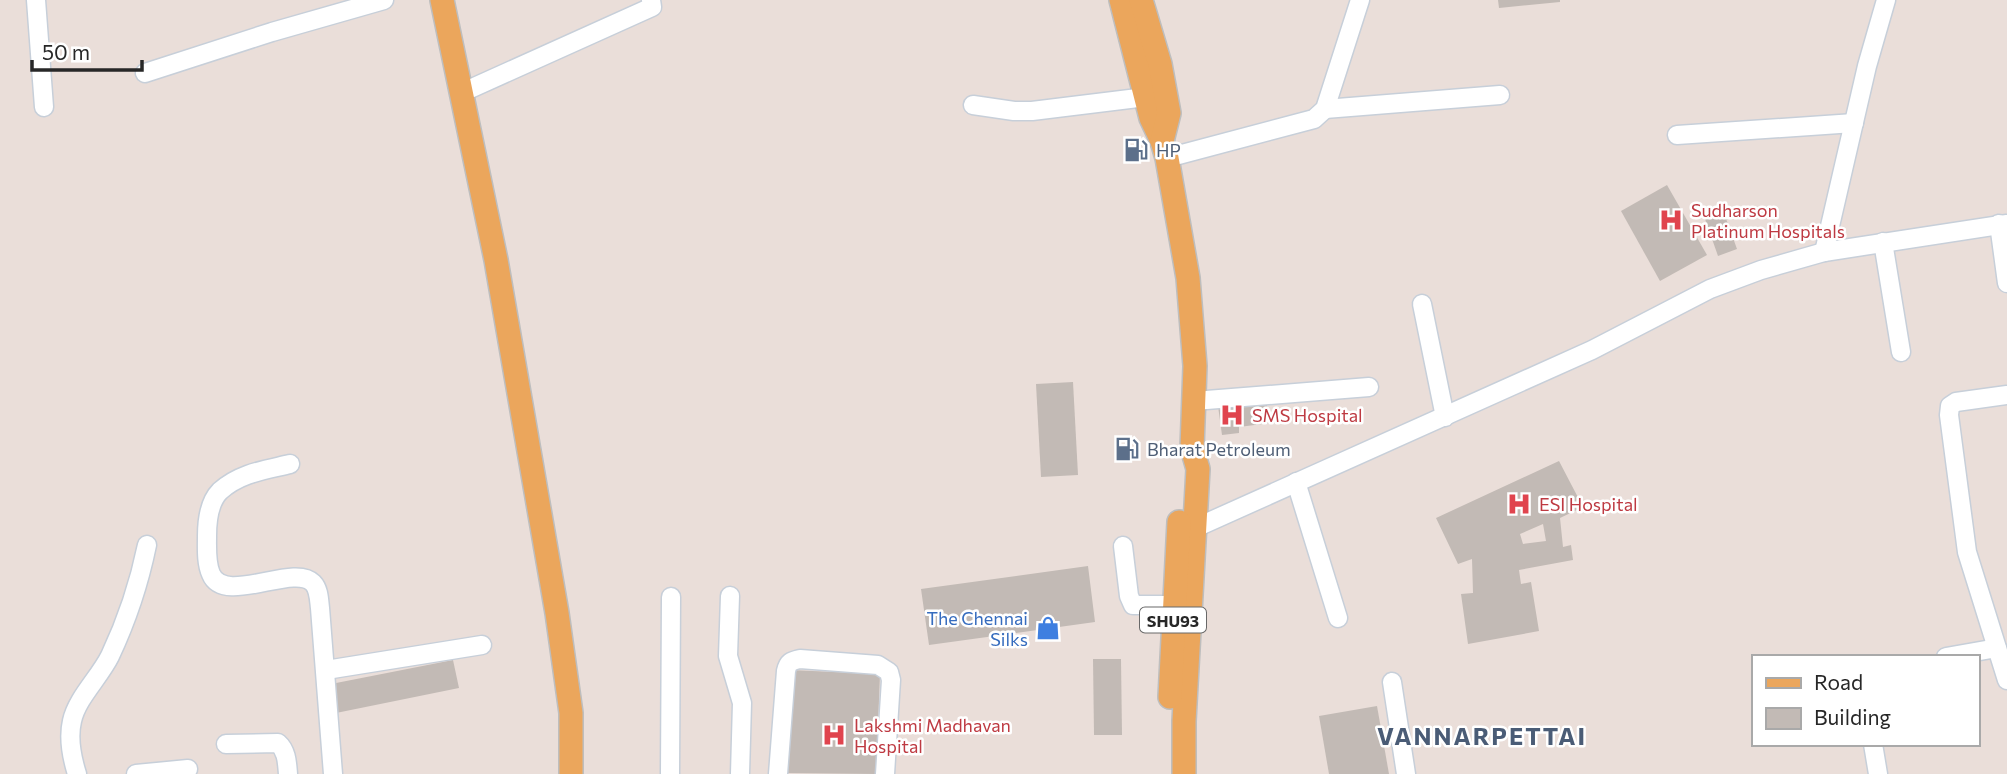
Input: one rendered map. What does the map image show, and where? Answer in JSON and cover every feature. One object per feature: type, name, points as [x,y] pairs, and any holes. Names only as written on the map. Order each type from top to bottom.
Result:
[{"type":"main road","points":[[442,0],[496,260],[556,613],[571,713],[571,774]]},
{"type":"main road","name":"SHU93","points":[[1121,0],[1151,118],[1164,149],[1188,278],[1195,366],[1192,448],[1185,467],[1176,556],[1169,774]]},
{"type":"main road","points":[[1141,0],[1160,64],[1169,113],[1164,149]]},
{"type":"main road","name":"SHU93","points":[[1184,774],[1184,721],[1198,469],[1192,448]]},
{"type":"street","points":[[36,0],[44,107]]},
{"type":"street","points":[[145,73],[271,32],[384,0]]},
{"type":"street","points":[[461,93],[653,6],[651,0]]},
{"type":"street","points":[[1164,149],[1295,126],[1314,120],[1325,109],[1360,0]]},
{"type":"street","points":[[1824,252],[1886,0]]},
{"type":"street","points":[[1325,109],[1500,95]]},
{"type":"street","points":[[973,104],[1014,111],[1032,111],[1146,97]]},
{"type":"street","points":[[1677,135],[1854,123]]},
{"type":"street","points":[[1193,529],[1592,350],[1710,289],[1762,270],[1824,252],[2003,224],[2007,283]]},
{"type":"street","points":[[1883,242],[1901,352]]},
{"type":"street","points":[[1422,304],[1445,417]]},
{"type":"street","points":[[1194,401],[1369,387]]},
{"type":"street","points":[[2007,395],[1956,402],[1950,406],[1949,415],[1967,552],[2007,680]]},
{"type":"street","points":[[290,464],[248,474],[229,483],[216,495],[208,520],[208,562],[216,582],[226,585],[240,586],[293,578],[307,579],[313,583],[319,601],[333,774]]},
{"type":"street","points":[[1296,482],[1338,618]]},
{"type":"street","points":[[77,774],[72,754],[72,718],[109,658],[127,617],[138,589],[147,545]]},
{"type":"street","points":[[1123,546],[1129,596],[1133,606],[1174,605]]},
{"type":"street","points":[[730,596],[728,656],[742,703],[740,774]]},
{"type":"street","points":[[670,774],[671,597]]},
{"type":"street","points":[[326,670],[482,645]]},
{"type":"street","points":[[1957,655],[1997,648]]},
{"type":"street","points":[[778,774],[786,671],[792,660],[800,659],[878,665],[889,672],[891,680],[885,774]]},
{"type":"street","points":[[1392,682],[1406,774]]},
{"type":"street","points":[[226,744],[278,743],[283,747],[286,756],[288,774]]},
{"type":"street","points":[[1873,746],[1878,774]]},
{"type":"street","points":[[136,774],[188,769]]},
{"type":"building","points":[[1498,0],[1560,0],[1560,2],[1499,8]]},
{"type":"building","points":[[1667,185],[1707,255],[1660,281],[1621,211]]},
{"type":"building","points":[[1724,213],[1737,249],[1718,256],[1705,219]]},
{"type":"building","points":[[1073,382],[1078,475],[1041,477],[1036,384]]},
{"type":"building","points":[[1266,399],[1270,423],[1239,427],[1239,433],[1222,435],[1218,406]]},
{"type":"building","points":[[1559,461],[1583,507],[1560,518],[1563,547],[1571,545],[1573,560],[1519,570],[1521,584],[1531,582],[1539,631],[1468,644],[1461,594],[1473,593],[1472,559],[1458,564],[1436,518]],"holes":[[[1543,524],[1546,541],[1523,544],[1520,534]]]},
{"type":"building","points":[[1088,566],[1095,622],[929,645],[921,589]]},
{"type":"building","points":[[1093,659],[1121,659],[1122,735],[1094,735]]},
{"type":"building","points":[[453,660],[459,688],[336,713],[331,684]]},
{"type":"building","points":[[790,670],[880,674],[876,774],[786,773]]},
{"type":"building","points":[[1377,706],[1389,774],[1329,774],[1319,716]]},
{"type":"place","name":"HP","points":[[1136,150]]},
{"type":"place","name":"Sudharson Platinum Hospitals","points":[[1671,220]]},
{"type":"place","name":"SMS Hospital","points":[[1232,415]]},
{"type":"place","name":"Bharat Petroleum","points":[[1127,449]]},
{"type":"place","name":"ESI Hospital","points":[[1519,504]]},
{"type":"place","name":"The Chennai Silks","points":[[1048,628]]},
{"type":"place","name":"Lakshmi Madhavan Hospital","points":[[834,735]]},
{"type":"district","name":"VANNARPETTAI","points":[[1482,735]]}]
